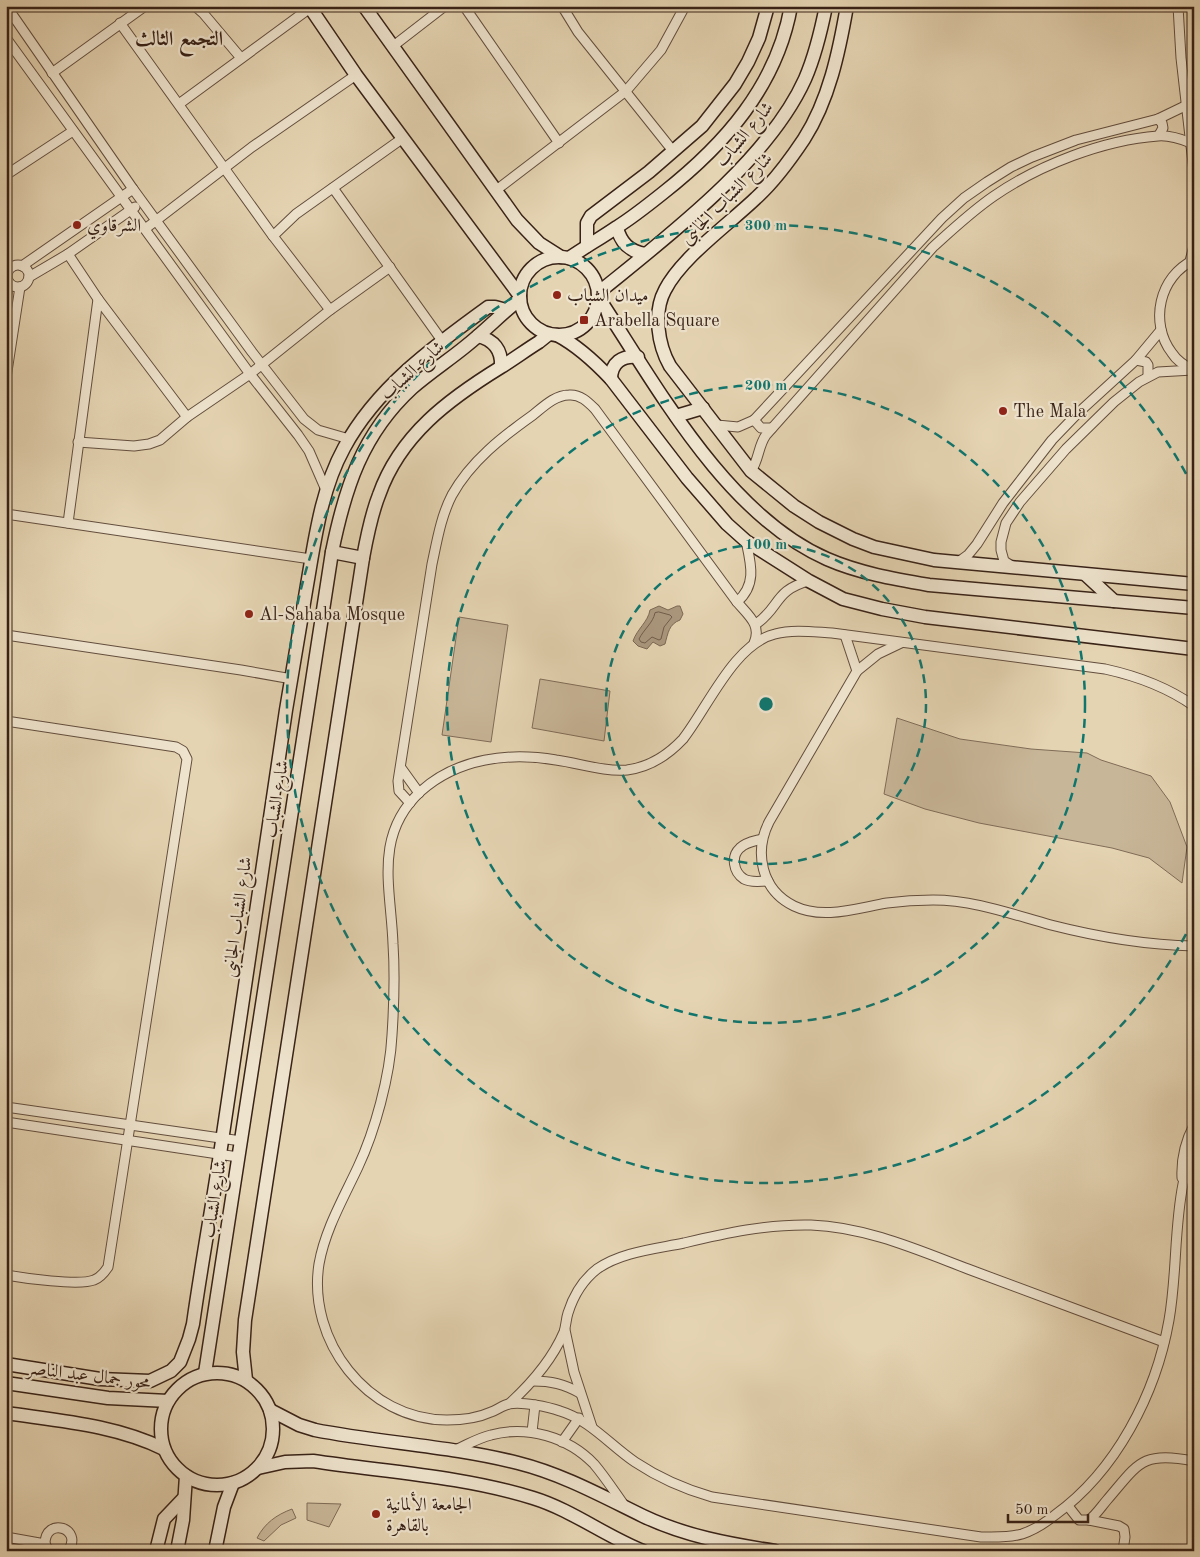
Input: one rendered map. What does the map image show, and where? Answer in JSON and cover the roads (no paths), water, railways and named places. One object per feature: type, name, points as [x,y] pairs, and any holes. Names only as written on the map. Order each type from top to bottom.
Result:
[{"type":"main road","points":[[364,6],[495,191],[529,235],[565,258],[583,265],[589,271],[594,278],[598,295],[676,416],[705,455],[744,500],[765,519],[792,539],[825,558],[892,579],[929,585],[1194,608]]},
{"type":"main road","points":[[587,246],[587,223],[591,216],[673,152],[702,126],[735,84],[759,38],[768,6]]},
{"type":"main road","name":"شارع الشباب","points":[[565,258],[617,228],[693,169],[739,120],[756,96],[772,66],[786,31],[791,6]]},
{"type":"main road","name":"شارع الشباب","points":[[598,295],[721,188],[765,140],[782,117],[805,79],[818,41],[826,6]]},
{"type":"main road","name":"شارع الشباب الجانبى","points":[[703,408],[666,358],[660,340],[658,314],[665,289],[687,261],[757,198],[786,165],[805,137],[820,110],[832,75],[841,43],[847,6]]},
{"type":"main road","points":[[309,7],[356,75],[520,297]]},
{"type":"main road","points":[[617,228],[623,243],[637,252],[645,254]]},
{"type":"main road","points":[[565,258],[545,260],[531,269],[522,283],[520,297],[524,314],[529,321],[542,331],[568,341],[590,358],[611,379],[687,478],[727,524],[746,541],[809,581],[843,599],[916,615],[1194,649]]},
{"type":"main road","points":[[246,1380],[243,1352],[245,1320],[363,558],[367,534],[379,494],[395,462],[411,439],[436,413],[463,391],[553,335],[575,332],[589,322],[594,314],[598,295]]},
{"type":"main road","name":"شارع الشباب","points":[[205,1374],[332,552],[342,504],[349,482],[369,441],[382,422],[413,388],[478,336],[520,297]]},
{"type":"main road","name":"شارع الشباب الجانبى","points":[[6,1364],[100,1378],[150,1381],[171,1371],[180,1362],[190,1340],[223,1138],[269,819],[311,559],[326,490],[332,472],[349,439],[375,403],[394,382],[428,352],[488,307],[506,310]]},
{"type":"main road","points":[[478,336],[494,343],[502,358],[501,366]]},
{"type":"main road","points":[[611,379],[613,368],[620,359],[638,357]]},
{"type":"main road","points":[[676,416],[703,408],[743,462],[794,506],[841,534],[874,547],[957,563],[1086,576],[1194,584]]},
{"type":"main road","points":[[332,552],[363,558]]},
{"type":"main road","points":[[1086,576],[1114,601]]},
{"type":"main road","points":[[219,1372],[233,1374],[246,1380],[264,1398],[270,1410],[273,1420],[272,1441],[269,1451],[258,1468],[234,1483],[217,1486],[200,1483],[186,1476],[173,1464],[164,1449],[161,1433],[162,1417],[168,1401],[178,1388],[191,1378],[205,1374],[219,1372]]},
{"type":"main road","name":"محور جمال عبد الناصر","points":[[6,1383],[108,1398],[168,1401]]},
{"type":"main road","points":[[270,1410],[299,1425],[315,1430],[454,1451],[518,1463],[569,1480],[624,1505],[643,1516],[691,1535],[775,1551]]},
{"type":"main road","points":[[6,1413],[91,1426],[133,1436],[164,1449]]},
{"type":"main road","points":[[258,1468],[285,1462],[313,1462],[479,1485],[534,1499],[559,1509],[643,1551]]},
{"type":"main road","points":[[178,1551],[183,1520],[186,1476]]},
{"type":"main road","points":[[215,1551],[224,1507],[234,1483]]},
{"type":"main road","points":[[156,1551],[164,1519],[184,1498]]},
{"type":"street","points":[[52,73],[145,6]]},
{"type":"street","points":[[195,6],[204,13],[241,58]]},
{"type":"street","points":[[392,47],[445,6]]},
{"type":"street","points":[[464,6],[559,143]]},
{"type":"street","points":[[495,191],[626,91],[661,50],[685,6]]},
{"type":"street","points":[[1178,6],[1181,58],[1194,172]]},
{"type":"street","points":[[7,7],[142,202],[304,419],[318,430],[349,439]]},
{"type":"street","points":[[178,104],[309,7]]},
{"type":"street","points":[[565,7],[578,32],[673,152]]},
{"type":"street","points":[[120,23],[330,310]]},
{"type":"street","points":[[6,38],[250,374],[298,434],[309,451],[326,490]]},
{"type":"street","points":[[145,229],[225,167],[356,75]]},
{"type":"street","points":[[717,426],[738,427],[754,420],[942,218],[964,198],[987,182],[1032,157],[1076,140],[1158,119],[1187,105]]},
{"type":"street","points":[[1158,119],[1162,123],[1163,128],[1159,136]]},
{"type":"street","points":[[6,175],[73,131]]},
{"type":"street","points":[[752,471],[756,465],[763,439],[772,428],[933,247],[995,195],[1041,169],[1090,150],[1159,136],[1191,143]]},
{"type":"street","points":[[274,236],[296,214],[403,138]]},
{"type":"street","points":[[334,188],[443,342]]},
{"type":"street","points":[[22,266],[133,189]]},
{"type":"street","points":[[7,279],[16,287],[20,287],[26,283],[29,277],[68,254],[142,202]]},
{"type":"street","points":[[942,218],[953,229]]},
{"type":"street","points":[[1193,371],[1172,354],[1161,330],[1159,314],[1161,298],[1167,284],[1177,271],[1192,261],[1194,246]]},
{"type":"street","points":[[68,254],[98,299],[187,417]]},
{"type":"street","points":[[6,297],[8,270],[16,265],[22,266],[28,270],[29,277]]},
{"type":"street","points":[[78,442],[118,446],[149,444],[160,440],[187,417],[250,374],[330,310],[390,267]]},
{"type":"street","points":[[6,378],[20,287]]},
{"type":"street","points":[[68,523],[98,299]]},
{"type":"street","points":[[957,563],[968,555],[1012,490],[1052,440],[1078,413],[1136,360],[1161,330]]},
{"type":"street","points":[[1136,360],[1146,362],[1148,365],[1148,376]]},
{"type":"street","points":[[1016,568],[1004,561],[1001,550],[1001,540],[1006,523],[1020,502],[1066,449],[1114,402],[1148,376],[1166,370],[1193,371]]},
{"type":"street","points":[[410,803],[399,791],[398,787],[432,564],[439,531],[448,504],[464,477],[481,457],[497,442],[552,400],[569,395],[579,397],[588,402],[737,602],[756,624],[754,643]]},
{"type":"street","points":[[754,420],[761,428],[772,428]]},
{"type":"street","points":[[6,514],[311,559]]},
{"type":"street","points":[[985,532],[991,538],[1001,540]]},
{"type":"street","points":[[737,602],[748,589],[752,578],[746,541]]},
{"type":"street","points":[[756,624],[768,614],[786,590],[809,581]]},
{"type":"street","points":[[1164,1342],[879,1237],[846,1229],[813,1225],[760,1227],[722,1233],[610,1261],[584,1283],[574,1297],[568,1313],[565,1330],[550,1358],[533,1381],[509,1404],[470,1418],[428,1419],[407,1414],[388,1405],[370,1393],[342,1363],[331,1345],[324,1326],[318,1307],[317,1286],[319,1262],[325,1239],[368,1141],[386,1078],[392,1046],[394,946],[387,865],[390,843],[398,822],[410,803],[419,793],[444,774],[483,759],[504,757],[553,759],[617,770],[630,769],[654,762],[670,752],[683,739],[738,658],[754,643],[773,634],[784,632],[845,635],[1105,669],[1149,682],[1194,706]]},
{"type":"street","points":[[6,635],[292,679]]},
{"type":"street","points":[[845,635],[857,671]]},
{"type":"street","points":[[902,642],[878,654],[857,671],[769,822],[762,839],[761,861],[768,881],[775,892],[795,907],[834,912],[911,901],[956,901],[1000,909],[1051,925],[1101,936],[1149,944],[1194,946]]},
{"type":"street","points":[[6,721],[176,747],[183,751],[187,759],[109,1263],[103,1274],[94,1280],[86,1282],[30,1279],[6,1275]]},
{"type":"street","points":[[401,768],[419,793]]},
{"type":"street","points":[[762,839],[745,844],[736,854],[734,861],[735,868],[744,879],[768,881]]},
{"type":"street","points":[[6,1107],[241,1141]]},
{"type":"street","points":[[6,1122],[238,1157]]},
{"type":"street","points":[[509,1404],[535,1405],[579,1418],[634,1461],[657,1476],[684,1489],[712,1498],[980,1537],[1002,1538],[1022,1534],[1041,1525],[1068,1506],[1090,1484],[1111,1458],[1125,1436],[1148,1391],[1164,1342],[1173,1292],[1176,1237],[1183,1183],[1182,1155],[1194,1125]]},
{"type":"street","points":[[1183,1183],[1190,1168],[1194,1152]]},
{"type":"street","points":[[565,1330],[580,1393],[592,1427]]},
{"type":"street","points":[[533,1381],[557,1382],[580,1393]]},
{"type":"street","points":[[532,1432],[535,1405]]},
{"type":"street","points":[[562,1442],[579,1418]]},
{"type":"street","points":[[454,1451],[491,1435],[505,1432],[532,1432],[562,1442],[579,1452],[604,1476],[624,1505]]},
{"type":"street","points":[[1089,1520],[1140,1463],[1153,1458],[1166,1457],[1194,1461]]},
{"type":"street","points":[[1068,1506],[1080,1520],[1119,1526],[1124,1529],[1126,1537],[1123,1551]]},
{"type":"street","points":[[6,1537],[47,1547],[47,1534],[59,1527],[64,1528],[68,1531],[72,1540],[68,1551]]},
{"type":"water","points":[[659,606],[668,610],[680,606],[683,614],[680,620],[671,626],[665,644],[660,646],[653,642],[647,649],[638,646],[633,641],[635,637],[650,610]]},
{"type":"place","name":"الشرقاوي","points":[[77,225]]},
{"type":"place","name":"ميدان الشباب","points":[[557,295]]},
{"type":"place","name":"Arabella Square","points":[[584,320]]},
{"type":"place","name":"The Mala","points":[[1003,411]]},
{"type":"place","name":"Al-Sahaba Mosque","points":[[249,614]]},
{"type":"place","name":"الجامعة الألمانية بالقاهرة","points":[[376,1514]]},
{"type":"district","name":"التجمع الثالث","points":[[179,38]]}]
